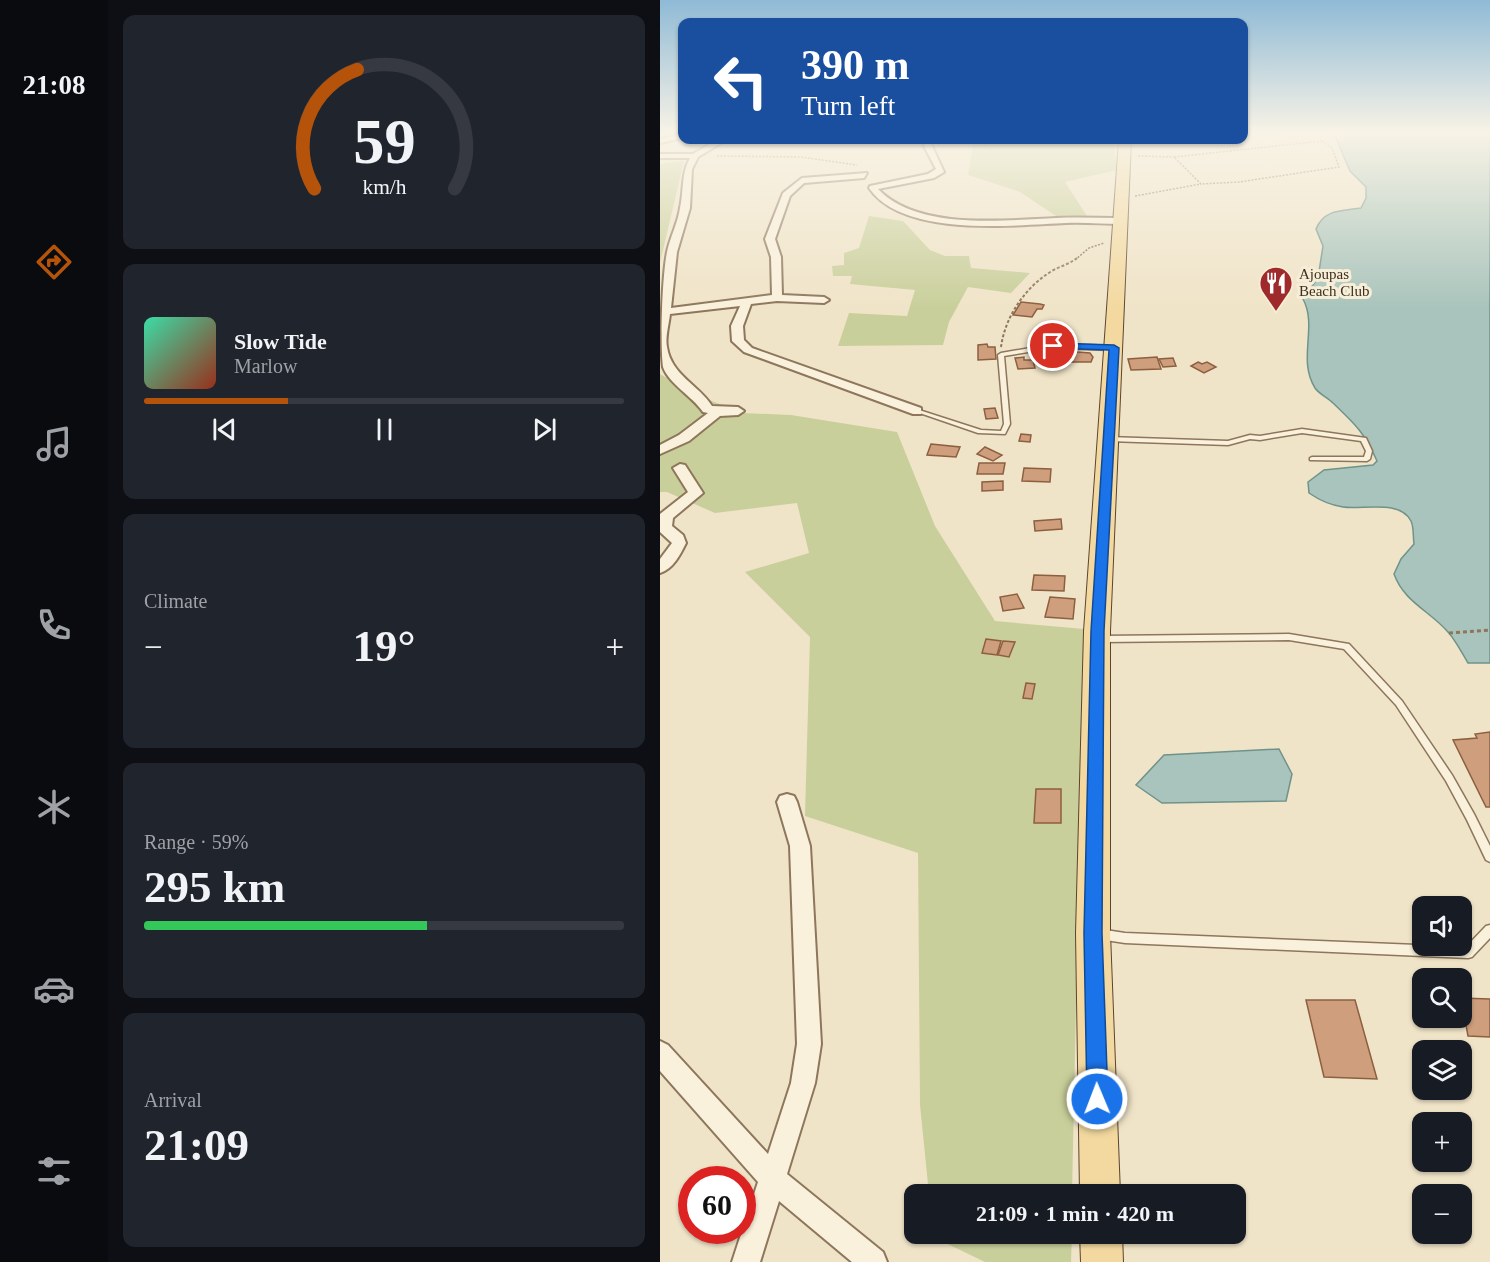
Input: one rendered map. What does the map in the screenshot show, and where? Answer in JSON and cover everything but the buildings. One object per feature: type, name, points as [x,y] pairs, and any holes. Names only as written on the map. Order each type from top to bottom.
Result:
[{"type":"main road","points":[[1100,1184],[1093,933],[1097,639],[1114,348],[1115,279],[1123,190]]},
{"type":"main road","points":[[1101,1244],[1101,1262]]},
{"type":"street","points":[[686,190],[685,208],[672,252],[661,347],[670,371],[701,399],[707,409],[717,412],[738,411]]},
{"type":"street","points":[[777,298],[776,257],[770,240],[786,195],[792,190]]},
{"type":"street","points":[[874,190],[878,196],[917,215],[953,223],[975,225],[1121,219]]},
{"type":"street","points":[[664,312],[777,298],[824,300]]},
{"type":"street","points":[[747,302],[737,326],[738,341],[748,350],[917,411]]},
{"type":"street","points":[[660,450],[684,438],[717,412]]},
{"type":"street","points":[[660,568],[672,556],[679,543],[678,538],[665,528],[666,516],[696,492],[680,468]]},
{"type":"street","points":[[746,1262],[803,1083],[809,1044],[800,846],[787,802]]},
{"type":"street","points":[[660,1053],[773,1179],[873,1262]]},
{"type":"lane","points":[[917,411],[980,432],[1003,434],[1007,424],[1001,356],[1053,346],[1114,348]]},
{"type":"lane","points":[[1107,439],[1228,443],[1250,436],[1260,438],[1302,431],[1364,439],[1369,451],[1367,459],[1357,461],[1312,459]]},
{"type":"lane","points":[[1097,639],[1289,637],[1346,646],[1399,703],[1449,778],[1472,817],[1490,857]]},
{"type":"lane","points":[[1093,933],[1125,938],[1468,953],[1490,930]]},
{"type":"path","points":[[1001,356],[1001,334],[1008,316],[1046,275],[1052,270],[1068,265],[1078,254],[1095,244],[1121,219],[1168,192],[1177,190]]},
{"type":"path","points":[[1449,633],[1490,630]]},
{"type":"green space","points":[[660,190],[677,190],[660,263]]},
{"type":"green space","points":[[1014,190],[1070,190],[1087,216],[1059,218]]},
{"type":"green space","points":[[869,216],[903,221],[930,250],[945,256],[969,256],[971,268],[1030,273],[1011,293],[968,287],[949,322],[943,345],[838,346],[849,313],[907,316],[915,290],[850,284],[852,276],[833,276],[832,266],[844,265],[844,253],[859,248]]},
{"type":"green space","points":[[660,374],[696,395],[743,413],[791,415],[897,432],[935,526],[995,621],[1084,629],[1072,1184],[928,1184],[920,1105],[918,853],[805,816],[810,637],[745,572],[809,553],[797,503],[715,513],[667,492],[660,492]]},
{"type":"green space","points":[[948,1244],[1072,1244],[1071,1262],[985,1262]]},
{"type":"water","points":[[1366,190],[1490,190],[1490,663],[1468,663],[1448,632],[1411,599],[1398,584],[1394,574],[1401,559],[1414,544],[1412,523],[1406,514],[1390,508],[1338,506],[1309,493],[1308,482],[1324,470],[1373,465],[1377,461],[1359,429],[1315,388],[1308,366],[1309,321],[1303,299],[1318,278],[1323,246],[1316,229],[1319,222],[1334,212],[1361,208],[1366,198]]},
{"type":"water","points":[[1279,749],[1292,774],[1286,801],[1162,803],[1136,785],[1164,755]]},
{"type":"place","name":"Ajoupas Beach Club","points":[[1276,312]]},
{"type":"route","points":[[1053,346],[1114,348],[1097,631],[1093,933],[1097,1099]]}]
